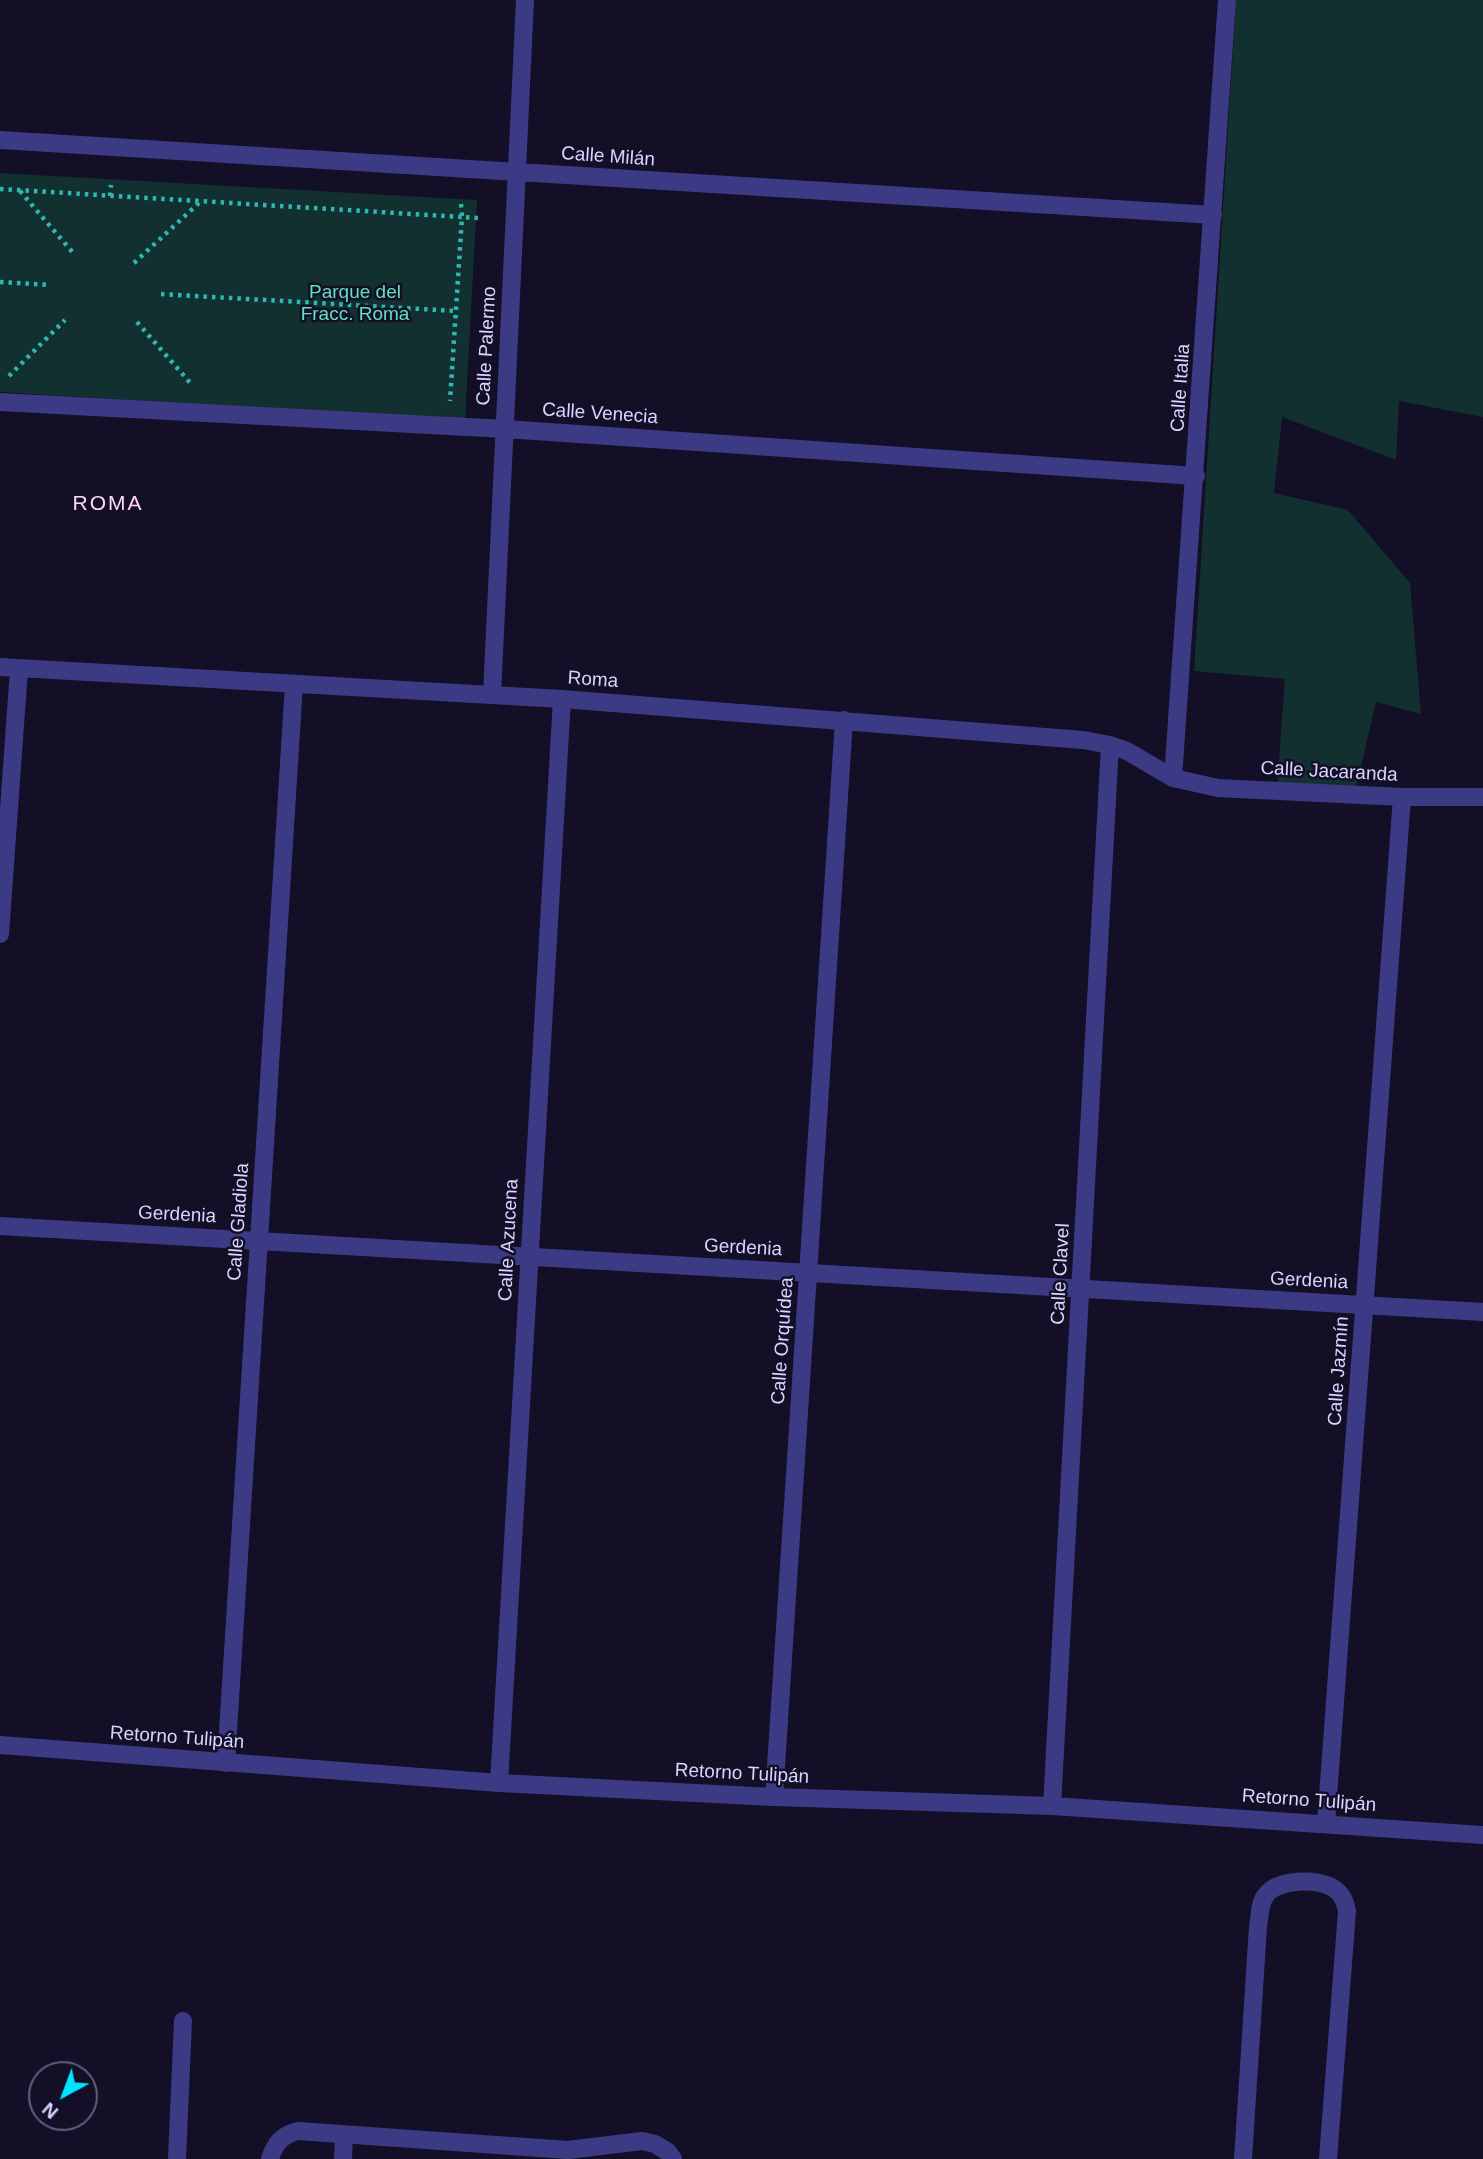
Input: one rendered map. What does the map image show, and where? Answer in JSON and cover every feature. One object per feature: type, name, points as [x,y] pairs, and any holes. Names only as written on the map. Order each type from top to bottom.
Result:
[{"type":"street","name":"Calle Palermo","points":[[492,695],[524,0]]},
{"type":"street","name":"Calle Italia","points":[[1174,778],[1227,0]]},
{"type":"street","name":"Calle Milán","points":[[0,140],[1213,215]]},
{"type":"street","name":"Calle Venecia","points":[[0,402],[505,429],[1196,476]]},
{"type":"street","name":"Roma","points":[[0,667],[562,699],[1083,740],[1127,751],[1174,778]]},
{"type":"street","points":[[0,934],[19,668]]},
{"type":"street","name":"Calle Gladiola","points":[[226,1763],[294,684]]},
{"type":"street","name":"Calle Azucena","points":[[499,1783],[562,699]]},
{"type":"street","name":"Calle Orquídea","points":[[774,1797],[844,720]]},
{"type":"street","name":"Calle Clavel","points":[[1052,1806],[1110,745]]},
{"type":"street","name":"Calle Jacaranda","points":[[1174,778],[1218,788],[1402,797],[1483,797]]},
{"type":"street","name":"Calle Jazmín","points":[[1326,1823],[1402,797]]},
{"type":"street","name":"Gerdenia","points":[[0,1226],[1483,1312]]},
{"type":"street","name":"Retorno Tulipán","points":[[0,1745],[499,1783],[774,1797],[1052,1806],[1483,1835]]},
{"type":"street","points":[[1243,2159],[1262,1901],[1267,1892],[1277,1885],[1290,1882],[1333,1887],[1344,1897],[1347,1911],[1328,2159]]},
{"type":"street","points":[[177,2159],[183,2021]]},
{"type":"street","points":[[270,2159],[273,2147],[279,2140],[298,2131],[595,2153],[642,2141],[656,2144],[673,2159]]},
{"type":"street","points":[[343,2159],[344,2135]]},
{"type":"path","points":[[110,196],[111,185]]},
{"type":"path","points":[[0,189],[479,218]]},
{"type":"path","points":[[19,190],[74,254]]},
{"type":"path","points":[[134,263],[201,201]]},
{"type":"path","points":[[450,405],[461,204]]},
{"type":"path","points":[[0,282],[49,285]]},
{"type":"path","points":[[161,294],[456,310]]},
{"type":"path","points":[[8,377],[65,320]]},
{"type":"path","points":[[137,322],[195,389]]},
{"type":"green space","points":[[1236,0],[1483,0],[1483,417],[1399,401],[1396,460],[1282,417],[1274,493],[1348,510],[1410,583],[1421,714],[1376,702],[1355,792],[1277,787],[1285,679],[1194,671]]},
{"type":"green space","name":"Parque del Fracc. Roma","points":[[0,173],[477,200],[465,421],[0,392]]},
{"type":"district","name":"ROMA","points":[[108,504]]}]
